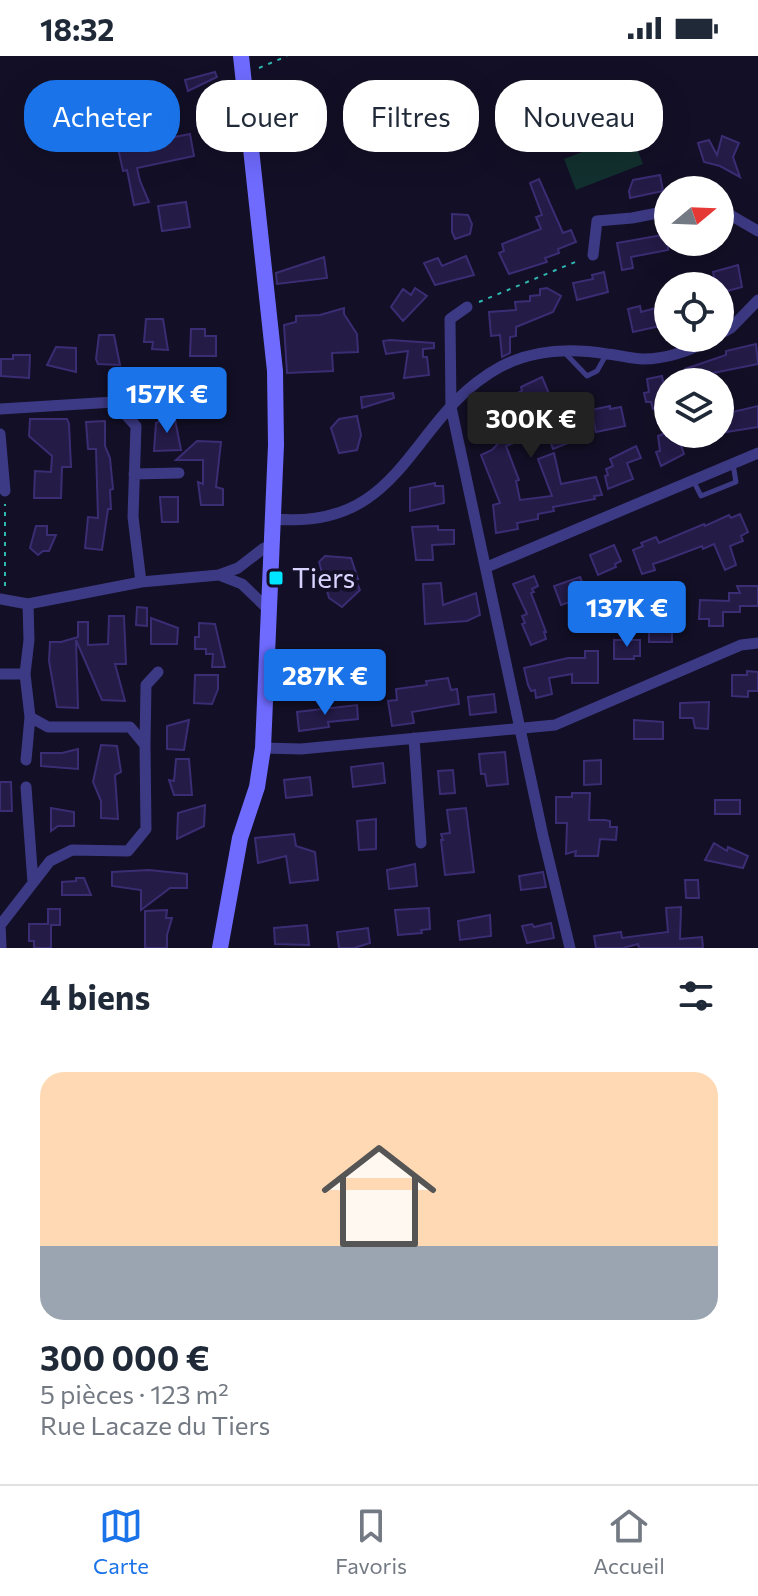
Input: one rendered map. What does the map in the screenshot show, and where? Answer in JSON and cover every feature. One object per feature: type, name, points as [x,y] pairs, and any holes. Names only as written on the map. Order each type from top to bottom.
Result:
[{"type":"street","points":[[220,948],[240,838],[257,787],[263,748],[274,519],[275,371],[241,56]]},
{"type":"street","points":[[593,255],[597,221],[654,214]]},
{"type":"street","points":[[734,217],[758,231]]},
{"type":"street","points":[[734,325],[758,300]]},
{"type":"street","points":[[467,307],[450,319],[451,407],[570,948]]},
{"type":"street","points":[[274,519],[317,519],[362,503],[380,491],[402,469],[451,407],[476,381],[505,365],[561,349],[642,359],[680,352]]},
{"type":"street","points":[[119,407],[141,386],[173,377]]},
{"type":"street","points":[[0,409],[114,402],[136,426],[133,517],[141,582]]},
{"type":"street","points":[[0,434],[5,491]]},
{"type":"street","points":[[487,567],[758,453]]},
{"type":"street","points":[[134,474],[179,473]]},
{"type":"street","points":[[3,599],[28,604],[141,582],[219,575],[238,568],[264,548],[273,546]]},
{"type":"street","points":[[219,575],[242,584],[269,610]]},
{"type":"street","points":[[26,760],[30,717],[25,674],[29,640],[28,604]]},
{"type":"street","points":[[263,748],[301,749],[555,725],[741,645],[758,643]]},
{"type":"street","points":[[1,948],[1,922],[50,861],[72,850],[128,851],[146,829],[146,685],[158,672]]},
{"type":"street","points":[[0,674],[25,674]]},
{"type":"street","points":[[30,717],[48,727],[130,727],[145,745]]},
{"type":"street","points":[[414,738],[421,843]]},
{"type":"street","points":[[26,787],[33,883]]},
{"type":"lane","points":[[561,349],[587,376],[597,371],[607,354]]},
{"type":"lane","points":[[693,480],[701,496],[736,482],[733,463]]},
{"type":"path","points":[[243,75],[287,56]]},
{"type":"path","points":[[467,307],[593,255]]},
{"type":"path","points":[[3,599],[5,491]]},
{"type":"green space","points":[[582,152],[638,152],[643,164],[576,190],[564,159]]},
{"type":"building","points":[[215,72],[217,77],[196,80],[196,87],[188,91],[185,80]]},
{"type":"building","points":[[190,134],[194,156],[137,168],[149,202],[134,205],[127,170],[123,171],[119,152],[180,152],[180,136]]},
{"type":"building","points":[[722,136],[739,143],[733,157],[740,177],[720,166],[704,162],[698,143],[709,140],[717,155]]},
{"type":"building","points":[[654,176],[654,193],[630,198],[633,180]]},
{"type":"building","points":[[539,179],[563,233],[571,230],[576,242],[558,249],[559,253],[545,258],[547,262],[509,274],[499,253],[504,251],[502,244],[541,229],[536,217],[542,215],[530,183]]},
{"type":"building","points":[[186,202],[190,227],[162,231],[158,206]]},
{"type":"building","points":[[452,214],[468,215],[472,224],[470,234],[455,239]]},
{"type":"building","points":[[654,236],[654,253],[631,257],[633,268],[622,270],[617,243]]},
{"type":"building","points":[[466,256],[474,275],[435,285],[424,263],[438,258],[442,266]]},
{"type":"building","points":[[324,257],[327,278],[277,284],[276,273]]},
{"type":"building","points":[[738,265],[742,287],[734,289],[734,272],[713,272]]},
{"type":"building","points":[[604,272],[608,292],[577,300],[573,283],[593,279],[592,275]]},
{"type":"building","points":[[415,288],[427,296],[403,321],[391,307],[403,289],[411,295]]},
{"type":"building","points":[[547,288],[561,296],[553,312],[516,327],[516,336],[510,337],[510,353],[502,357],[500,335],[491,336],[489,312],[516,310],[515,302],[530,301],[530,296],[540,295],[540,289]]},
{"type":"building","points":[[640,306],[641,312],[654,309],[654,327],[633,332],[628,309]]},
{"type":"building","points":[[344,308],[344,314],[357,334],[358,352],[332,353],[333,371],[287,373],[284,325],[296,322],[296,316],[320,315]]},
{"type":"building","points":[[146,319],[163,319],[168,350],[152,349],[153,342],[144,342]]},
{"type":"building","points":[[191,329],[205,329],[205,336],[216,336],[216,356],[190,356]]},
{"type":"building","points":[[99,335],[114,335],[120,365],[98,364]]},
{"type":"building","points":[[383,341],[434,343],[434,348],[423,349],[429,375],[404,378],[408,351],[386,354]]},
{"type":"building","points":[[756,344],[758,364],[734,369],[688,368],[726,355],[726,352],[734,352],[734,349]]},
{"type":"building","points":[[56,347],[76,348],[76,372],[47,365]]},
{"type":"building","points":[[13,355],[30,355],[29,378],[1,376],[1,359],[13,359]]},
{"type":"building","points":[[542,377],[553,403],[543,407],[550,426],[573,418],[581,438],[553,449],[546,431],[506,446],[519,480],[516,481],[520,500],[552,496],[538,459],[554,453],[561,484],[596,477],[602,495],[553,507],[554,511],[538,514],[538,519],[517,523],[518,529],[496,533],[493,505],[500,503],[481,455],[492,450],[533,407],[492,425],[486,410]]},
{"type":"building","points":[[654,378],[654,409],[651,402],[646,402],[644,393],[649,392],[647,379]]},
{"type":"building","points":[[195,381],[214,381],[220,395],[214,395],[213,410],[195,410]]},
{"type":"building","points":[[393,393],[394,398],[362,408],[361,397]]},
{"type":"building","points":[[610,406],[610,409],[621,407],[625,426],[596,432],[591,410]]},
{"type":"building","points":[[758,406],[758,427],[734,431],[734,412]]},
{"type":"building","points":[[174,414],[181,450],[154,451],[156,423]]},
{"type":"building","points":[[357,416],[361,435],[357,450],[339,453],[331,428],[339,419]]},
{"type":"building","points":[[30,419],[67,419],[69,424],[71,467],[62,467],[61,498],[34,498],[35,471],[51,472],[52,456],[29,436]]},
{"type":"building","points":[[105,421],[105,446],[110,458],[113,489],[110,490],[111,509],[108,509],[102,550],[85,548],[88,517],[98,518],[96,449],[88,449],[86,422]]},
{"type":"building","points":[[197,441],[221,442],[216,487],[223,489],[223,505],[201,505],[198,482],[203,484],[203,460],[176,460]]},
{"type":"building","points":[[636,446],[641,458],[627,463],[633,479],[608,489],[605,476],[608,475],[606,469],[613,466],[610,459]]},
{"type":"building","points":[[660,448],[682,448],[684,454],[661,466],[656,452]]},
{"type":"building","points":[[435,483],[435,486],[443,486],[444,503],[410,511],[410,488]]},
{"type":"building","points":[[160,497],[178,497],[178,522],[162,522]]},
{"type":"building","points":[[740,514],[748,532],[741,536],[743,541],[730,546],[736,565],[725,570],[714,544],[653,564],[655,570],[642,574],[633,550],[643,546],[641,543],[656,537],[659,543],[729,515],[731,518]]},
{"type":"building","points":[[36,526],[47,526],[47,535],[56,535],[49,551],[38,555],[30,548]]},
{"type":"building","points":[[438,526],[438,530],[454,530],[454,544],[432,545],[433,560],[416,560],[412,527]]},
{"type":"building","points":[[614,545],[621,561],[615,564],[616,567],[598,575],[590,555]]},
{"type":"building","points":[[325,556],[351,558],[358,579],[355,579],[360,590],[342,607],[329,598],[319,562]]},
{"type":"building","points":[[534,576],[538,586],[531,593],[546,639],[531,645],[522,624],[525,623],[522,616],[527,614],[513,584]]},
{"type":"building","points":[[580,577],[593,608],[575,615],[570,602],[561,605],[554,586]]},
{"type":"building","points":[[441,583],[443,605],[476,593],[480,615],[467,621],[425,624],[423,584]]},
{"type":"building","points":[[737,586],[758,586],[758,606],[740,606],[740,612],[723,612],[723,626],[709,626],[709,619],[699,619],[700,600],[729,601],[729,593],[740,593]]},
{"type":"building","points":[[609,603],[615,617],[601,622],[596,609]]},
{"type":"building","points":[[137,607],[147,608],[147,626],[136,625]]},
{"type":"building","points":[[109,616],[124,616],[126,664],[115,664],[125,701],[102,700],[76,640],[78,708],[57,707],[49,661],[50,642],[78,637],[78,622],[88,622],[88,645],[108,644]]},
{"type":"building","points":[[151,618],[178,628],[177,644],[151,644]]},
{"type":"building","points":[[672,622],[672,642],[649,642],[649,623]]},
{"type":"building","points":[[199,623],[215,624],[225,667],[212,667],[213,654],[206,654],[206,649],[195,649]]},
{"type":"building","points":[[614,640],[640,640],[640,656],[614,659]]},
{"type":"building","points":[[585,651],[598,651],[598,683],[572,683],[572,674],[549,678],[552,694],[536,698],[535,690],[531,691],[528,685],[524,668],[568,658],[585,658]]},
{"type":"building","points":[[317,662],[319,689],[299,691],[295,664]]},
{"type":"building","points":[[747,671],[758,672],[758,691],[748,691],[748,697],[732,696],[732,675],[747,675]]},
{"type":"building","points":[[195,675],[218,675],[218,689],[212,704],[194,703]]},
{"type":"building","points":[[448,678],[451,690],[457,689],[459,704],[412,712],[414,723],[392,726],[388,701],[397,700],[396,689],[427,685],[426,681]]},
{"type":"building","points":[[494,694],[496,712],[470,715],[468,697]]},
{"type":"building","points":[[709,702],[708,729],[695,728],[693,718],[680,718],[680,703]]},
{"type":"building","points":[[357,705],[358,719],[328,722],[329,727],[299,731],[297,712]]},
{"type":"building","points":[[189,720],[184,750],[167,749],[167,726]]},
{"type":"building","points":[[634,720],[663,722],[663,739],[634,739]]},
{"type":"building","points":[[101,745],[117,746],[121,772],[115,775],[118,819],[101,818],[101,801],[93,782]]},
{"type":"building","points":[[78,749],[78,769],[41,766],[41,753]]},
{"type":"building","points":[[505,752],[508,784],[487,786],[485,774],[481,774],[479,754]]},
{"type":"building","points":[[176,759],[189,759],[192,795],[174,795],[169,780],[174,781]]},
{"type":"building","points":[[601,760],[601,784],[584,785],[584,761]]},
{"type":"building","points":[[383,763],[385,783],[353,787],[351,767]]},
{"type":"building","points":[[453,770],[455,793],[440,794],[438,771]]},
{"type":"building","points":[[310,777],[312,795],[286,798],[284,780]]},
{"type":"building","points":[[0,782],[11,782],[12,811],[0,811]]},
{"type":"building","points":[[572,793],[590,793],[589,820],[610,821],[610,827],[617,827],[616,840],[600,839],[598,856],[575,856],[576,851],[566,854],[567,823],[556,823],[556,797],[572,797]]},
{"type":"building","points":[[715,800],[740,800],[740,814],[715,814]]},
{"type":"building","points":[[205,805],[204,826],[177,839],[178,813]]},
{"type":"building","points":[[51,808],[74,812],[74,826],[58,826],[51,831]]},
{"type":"building","points":[[466,808],[474,872],[445,875],[441,834],[450,833],[447,810]]},
{"type":"building","points":[[376,819],[376,849],[359,850],[357,821]]},
{"type":"building","points":[[294,834],[296,846],[315,852],[318,880],[290,883],[286,856],[258,863],[255,838]]},
{"type":"building","points":[[714,843],[727,851],[728,847],[748,856],[743,868],[705,860]]},
{"type":"building","points":[[415,864],[417,886],[389,889],[387,870]]},
{"type":"building","points":[[149,870],[187,874],[187,888],[170,888],[141,910],[141,890],[112,886],[112,872]]},
{"type":"building","points":[[543,872],[546,887],[521,890],[519,876]]},
{"type":"building","points":[[76,878],[84,878],[91,895],[62,895],[62,882],[76,881]]},
{"type":"building","points":[[685,880],[698,880],[699,898],[686,898]]},
{"type":"building","points":[[681,907],[680,939],[702,937],[703,948],[639,948],[638,944],[623,948],[596,948],[594,936],[621,932],[622,938],[668,932],[666,908]]},
{"type":"building","points":[[429,908],[430,929],[421,930],[422,933],[398,935],[395,910]]},
{"type":"building","points":[[48,909],[60,909],[60,925],[51,925],[51,948],[34,948],[34,941],[29,941],[29,924],[48,924]]},
{"type":"building","points":[[167,910],[166,918],[172,918],[167,948],[145,948],[145,911]]},
{"type":"building","points":[[490,915],[491,936],[460,940],[458,921]]},
{"type":"building","points":[[551,923],[554,938],[527,943],[522,926]]},
{"type":"building","points":[[307,925],[309,945],[275,944],[274,928]]},
{"type":"building","points":[[368,928],[370,943],[339,948],[337,932]]},
{"type":"place","name":"Tiers","points":[[276,578]]}]
